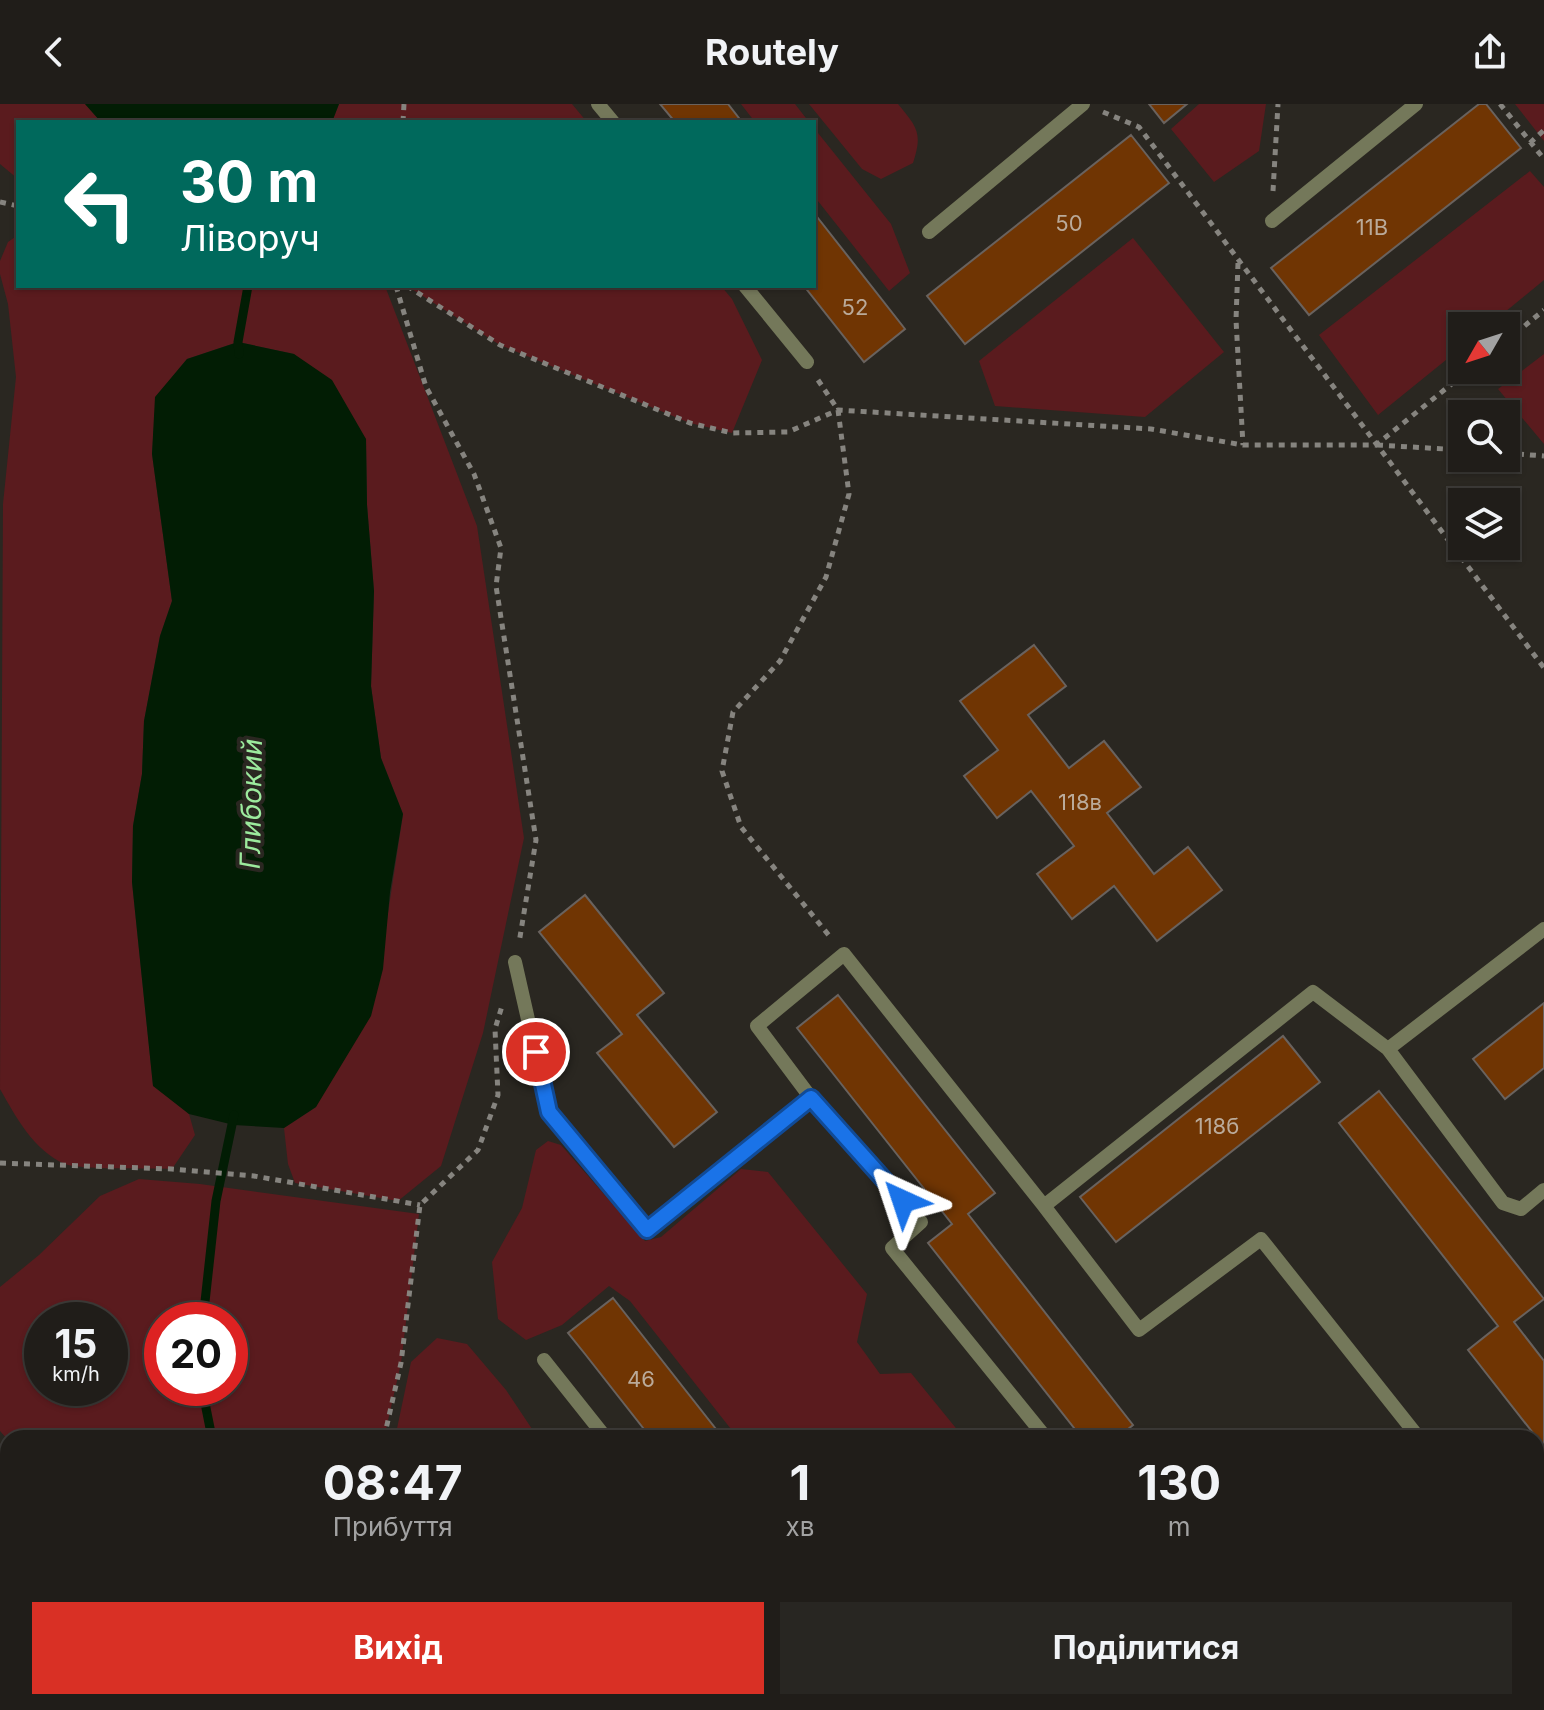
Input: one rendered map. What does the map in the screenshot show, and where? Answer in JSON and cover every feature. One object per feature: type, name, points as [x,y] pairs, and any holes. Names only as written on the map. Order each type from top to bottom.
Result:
[{"type":"lane","points":[[598,104],[611,120]]},
{"type":"lane","points":[[1272,221],[1416,104]]},
{"type":"lane","points":[[929,232],[1091,107]]},
{"type":"lane","points":[[747,288],[807,362]]},
{"type":"lane","points":[[1388,1049],[1544,929]]},
{"type":"lane","points":[[1040,1430],[892,1248],[921,1222],[811,1098],[757,1026],[844,954],[1139,1330],[1261,1239],[1413,1430]]},
{"type":"lane","points":[[515,962],[549,1112],[647,1230],[811,1098]]},
{"type":"lane","points":[[1044,1206],[1313,992],[1388,1049],[1503,1203],[1521,1209],[1544,1190]]},
{"type":"lane","points":[[544,1360],[600,1430]]},
{"type":"path","points":[[1272,221],[1278,104]]},
{"type":"path","points":[[1500,104],[1544,159]]},
{"type":"path","points":[[1091,107],[1139,127],[1544,668]]},
{"type":"path","points":[[1530,143],[1544,130]]},
{"type":"path","points":[[1238,262],[1236,320],[1243,445]]},
{"type":"path","points":[[397,288],[426,387],[474,474],[501,548],[496,586],[536,840],[515,962]]},
{"type":"path","points":[[410,288],[500,345],[690,423],[732,433],[788,432],[838,410],[1151,429],[1243,445],[1376,445],[1448,449]]},
{"type":"path","points":[[1520,330],[1544,310]]},
{"type":"path","points":[[807,362],[838,410],[849,494],[826,577],[780,661],[733,712],[722,771],[741,827],[844,954]]},
{"type":"path","points":[[1376,445],[1452,384]]},
{"type":"path","points":[[1520,454],[1544,456]]},
{"type":"path","points":[[386,1430],[401,1363],[420,1205],[478,1150],[498,1095],[495,1029],[503,1002]]},
{"type":"path","points":[[0,1163],[172,1169],[254,1176],[420,1205]]},
{"type":"shaded area","points":[[0,104],[85,104],[99,120],[16,120],[16,177],[0,164]]},
{"type":"shaded area","points":[[339,104],[572,104],[585,120],[333,120]]},
{"type":"shaded area","points":[[741,104],[795,104],[807,120],[753,120]]},
{"type":"shaded area","points":[[809,104],[898,104],[910,119],[918,137],[913,163],[881,179],[862,169]]},
{"type":"shaded area","points":[[1199,104],[1266,104],[1259,151],[1214,182],[1171,129]]},
{"type":"shaded area","points":[[1515,104],[1544,104],[1544,141]]},
{"type":"shaded area","points":[[816,130],[891,224],[910,273],[889,291],[816,199]]},
{"type":"shaded area","points":[[1530,171],[1544,187],[1544,280],[1505,312],[1448,312],[1448,358],[1378,415],[1319,335]]},
{"type":"shaded area","points":[[16,236],[16,288],[386,288],[477,526],[524,838],[483,1033],[441,1166],[398,1201],[295,1183],[288,1164],[284,1128],[316,1107],[385,933],[403,814],[381,758],[371,686],[374,591],[367,505],[366,439],[294,354],[238,342],[187,359],[156,397],[152,454],[172,601],[160,636],[144,721],[142,774],[133,826],[132,882],[153,1085],[189,1114],[195,1135],[172,1169],[73,1166],[54,1158],[35,1142],[0,1089],[3,504],[16,377],[8,304],[0,274],[0,261],[8,242]]},
{"type":"shaded area","points":[[1133,238],[1224,352],[1145,417],[995,406],[979,361]]},
{"type":"shaded area","points":[[410,288],[723,288],[732,299],[762,360],[732,433],[690,423],[500,345]]},
{"type":"shaded area","points":[[1544,354],[1544,444],[1520,415],[1520,400],[1507,400],[1498,389],[1505,384],[1520,384],[1520,372]]},
{"type":"shaded area","points":[[548,1141],[561,1145],[645,1241],[661,1237],[741,1169],[768,1172],[867,1294],[857,1342],[880,1374],[911,1373],[957,1430],[732,1430],[630,1301],[609,1286],[562,1325],[526,1340],[498,1319],[492,1262],[522,1208],[536,1150]]},
{"type":"shaded area","points":[[139,1179],[200,1184],[419,1214],[401,1363],[386,1430],[0,1430],[0,1287],[39,1255],[100,1196]]},
{"type":"shaded area","points":[[437,1338],[467,1344],[506,1390],[533,1430],[397,1430],[411,1362]]},
{"type":"water","points":[[85,104],[339,104],[333,120],[99,120]]},
{"type":"water","points":[[238,342],[294,354],[332,380],[366,439],[367,505],[374,591],[371,686],[381,758],[403,814],[390,892],[383,969],[371,1016],[316,1107],[284,1128],[234,1125],[189,1114],[153,1086],[132,882],[133,826],[142,774],[144,721],[160,636],[172,601],[152,454],[155,397],[187,359]]},
{"type":"building","points":[[660,104],[728,104],[740,120],[673,120]]},
{"type":"building","points":[[1149,104],[1187,104],[1164,123]]},
{"type":"building","points":[[1479,104],[1486,104],[1521,148],[1309,315],[1271,268]]},
{"type":"building","points":[[1131,135],[1169,183],[965,344],[927,296]]},
{"type":"building","points":[[816,216],[905,329],[864,362],[806,288],[816,288]]},
{"type":"building","points":[[1034,645],[1066,686],[1028,715],[1069,768],[1104,741],[1141,787],[1107,813],[1154,874],[1188,847],[1222,890],[1157,941],[1114,886],[1072,919],[1037,874],[1074,846],[1031,791],[997,818],[964,776],[998,750],[960,701]]},
{"type":"building","points":[[585,895],[664,993],[637,1015],[717,1112],[674,1147],[597,1053],[622,1034],[539,932]]},
{"type":"building","points":[[838,995],[995,1193],[968,1214],[1133,1425],[1127,1430],[1076,1430],[928,1243],[952,1224],[797,1028]]},
{"type":"building","points":[[1544,1003],[1544,1068],[1505,1099],[1473,1059]]},
{"type":"building","points":[[1283,1036],[1320,1082],[1116,1242],[1080,1197]]},
{"type":"building","points":[[1379,1091],[1544,1299],[1514,1322],[1544,1361],[1544,1430],[1531,1430],[1468,1350],[1498,1326],[1339,1123]]},
{"type":"building","points":[[613,1298],[717,1430],[645,1430],[568,1333]]},
{"type":"waterway","name":"Глибокий","points":[[239,354],[238,342],[248,288]]},
{"type":"waterway","name":"Глибокий","points":[[205,1302],[216,1201],[234,1115]]},
{"type":"waterway","name":"Глибокий","points":[[206,1406],[210,1430]]},
{"type":"route","points":[[536,1052],[549,1112],[647,1230],[811,1098],[903,1201]]}]
